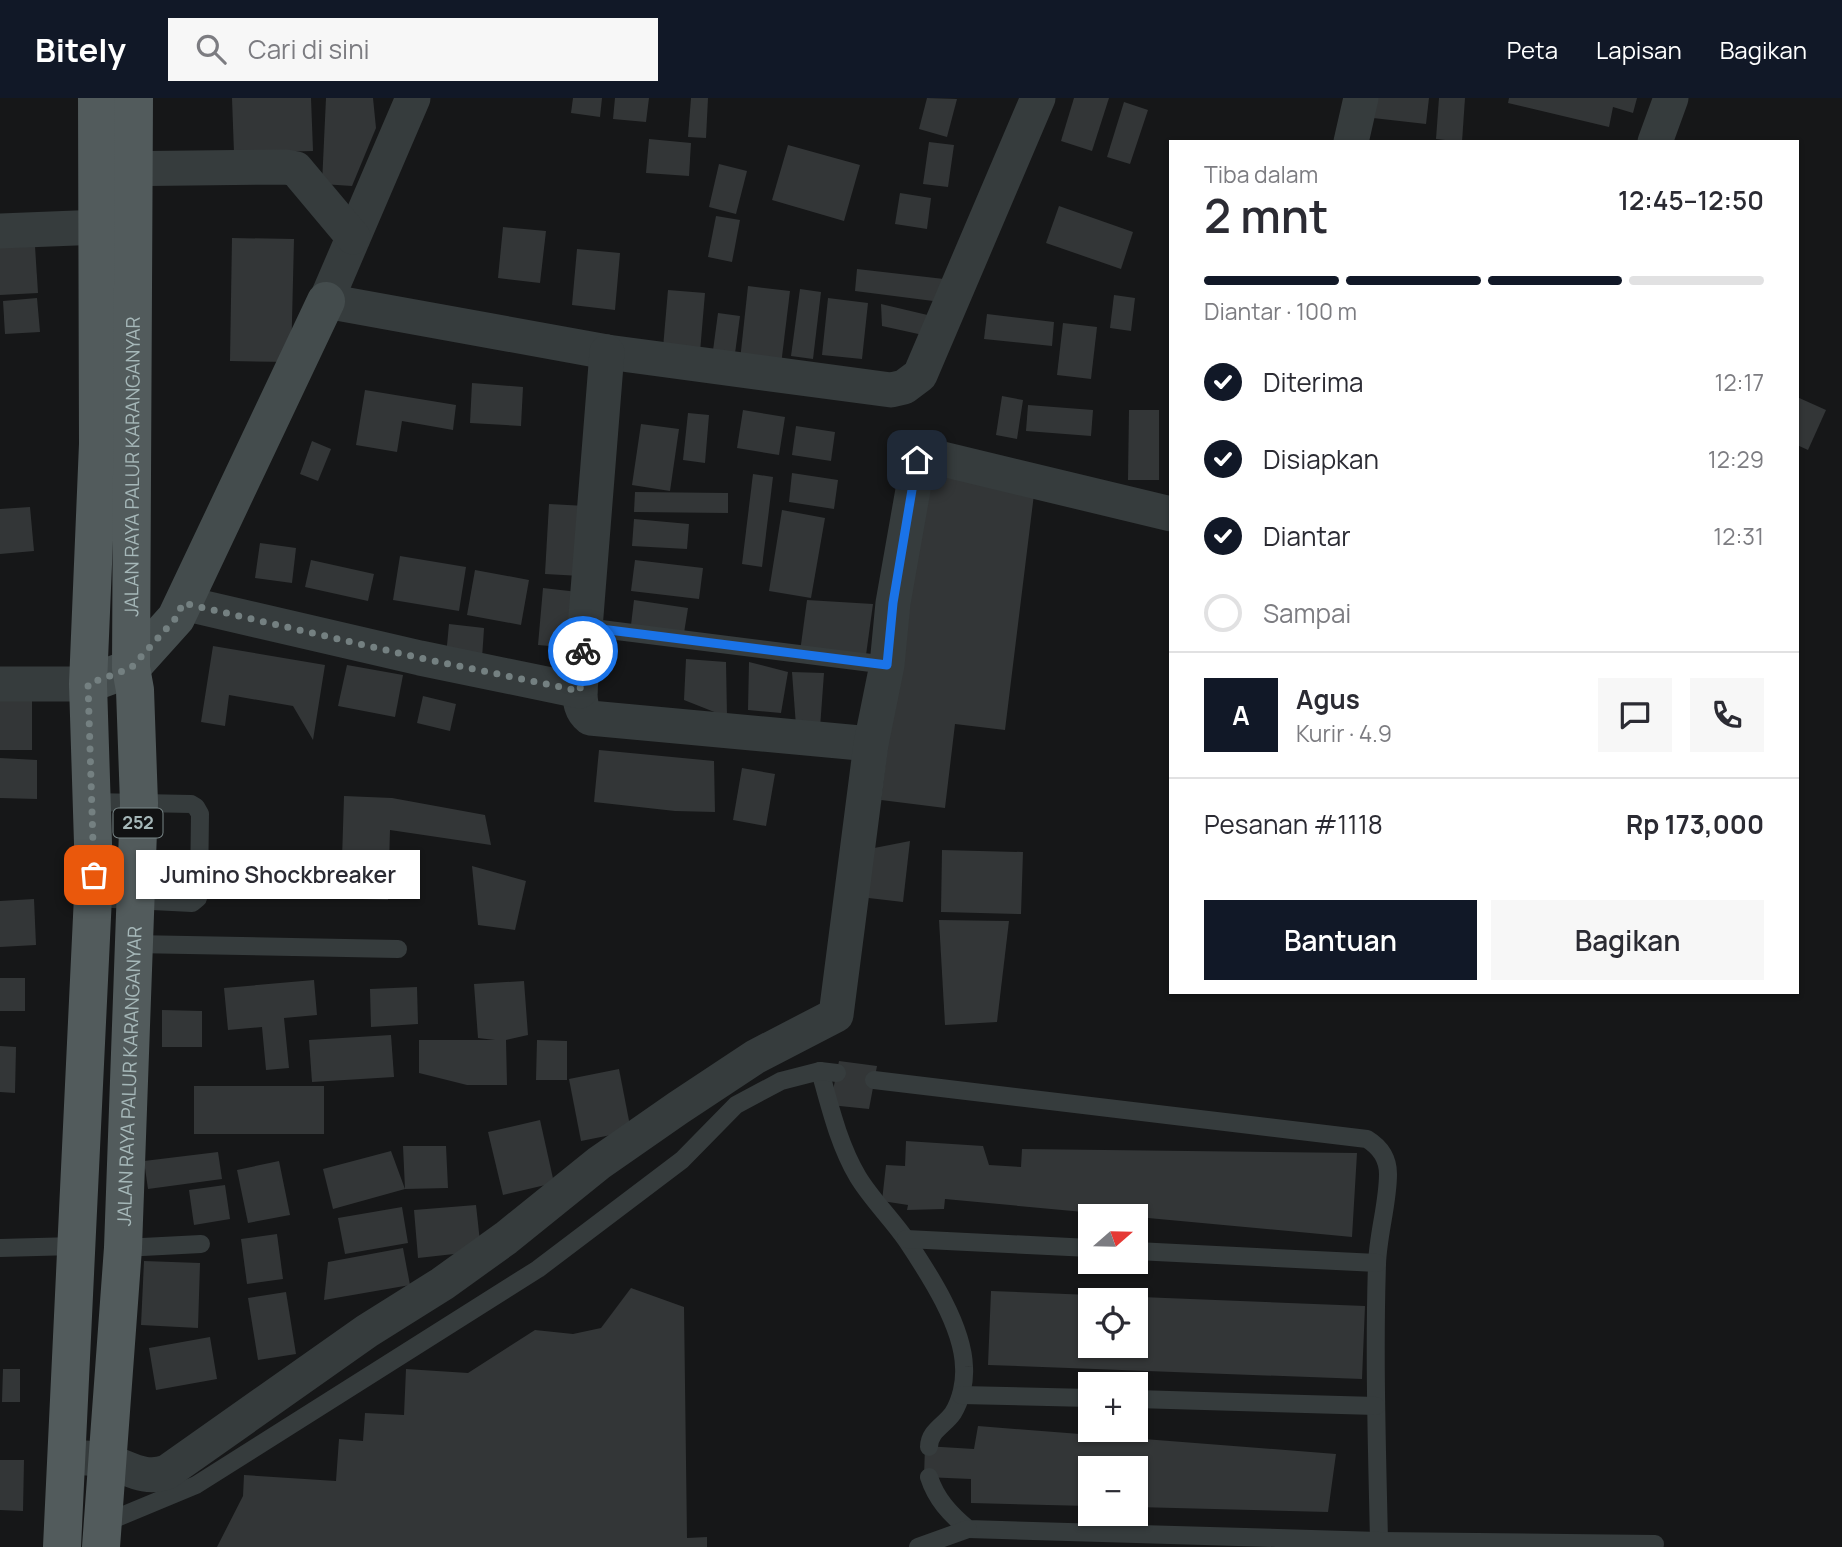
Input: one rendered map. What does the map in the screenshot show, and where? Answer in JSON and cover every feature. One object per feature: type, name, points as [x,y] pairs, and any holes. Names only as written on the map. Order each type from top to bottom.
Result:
[{"type":"main road","name":"JALAN RAYA PALUR KARANGANYAR","points":[[83,1531],[108,1461],[122,1248],[139,803],[135,690],[131,668],[116,169],[97,98]]},
{"type":"main road","name":"JALAN RAYA PALUR KARANGANYAR","points":[[116,169],[134,98]]},
{"type":"main road","name":"JALAN RAYA PALUR KARANGANYAR","points":[[83,1531],[66,1457],[93,898],[88,684],[98,444],[117,225]]},
{"type":"street","points":[[0,684],[88,684],[131,668],[176,618],[326,301],[413,98]]},
{"type":"street","points":[[326,301],[607,352],[891,390],[912,383],[920,375],[1038,98]]},
{"type":"street","points":[[1352,140],[1362,98]]},
{"type":"street","points":[[1656,140],[1671,98]]},
{"type":"street","points":[[116,169],[296,169],[353,237]]},
{"type":"street","points":[[0,231],[117,225]]},
{"type":"street","points":[[607,352],[580,691],[582,710],[590,718],[871,744]]},
{"type":"street","points":[[66,1457],[108,1461],[134,1473],[148,1476],[167,1472],[368,1331],[474,1261],[599,1163],[678,1108],[755,1057],[836,1015],[871,744],[887,665],[893,603],[919,456],[926,455],[1169,514]]},
{"type":"street","points":[[183,603],[420,658],[580,691]]},
{"type":"lane","points":[[585,627],[887,665]]},
{"type":"lane","points":[[92,802],[182,803],[196,807],[200,814],[198,898],[192,902],[93,898]]},
{"type":"lane","points":[[133,944],[398,949]]},
{"type":"lane","points":[[83,1531],[195,1485],[538,1269],[682,1160],[736,1105],[780,1081],[829,1072],[836,1128],[857,1176],[883,1213],[906,1239],[947,1310],[960,1340],[964,1366],[961,1395],[953,1413],[930,1437],[929,1447]]},
{"type":"lane","points":[[874,1080],[1367,1139],[1382,1152],[1388,1172],[1377,1263],[1379,1541]]},
{"type":"lane","points":[[906,1239],[1078,1247]]},
{"type":"lane","points":[[122,1248],[201,1244]]},
{"type":"lane","points":[[0,1248],[75,1246]]},
{"type":"lane","points":[[1148,1252],[1377,1263]]},
{"type":"lane","points":[[961,1395],[1078,1398]]},
{"type":"lane","points":[[1148,1399],[1376,1406]]},
{"type":"lane","points":[[929,1477],[939,1499],[968,1529]]},
{"type":"lane","points":[[918,1547],[968,1529],[1379,1541],[1655,1544]]},
{"type":"building","points":[[232,98],[311,98],[313,151],[234,153]]},
{"type":"building","points":[[326,98],[373,98],[376,128],[352,186],[322,184]]},
{"type":"building","points":[[573,98],[602,98],[600,117],[571,113]]},
{"type":"building","points":[[615,98],[649,98],[646,122],[613,119]]},
{"type":"building","points":[[691,98],[708,98],[706,138],[688,137]]},
{"type":"building","points":[[927,98],[957,99],[947,137],[919,129]]},
{"type":"building","points":[[1074,98],[1109,98],[1092,151],[1061,141]]},
{"type":"building","points":[[1374,98],[1429,98],[1426,124],[1373,118]]},
{"type":"building","points":[[1439,98],[1465,98],[1462,140],[1436,139]]},
{"type":"building","points":[[1509,98],[1637,98],[1633,113],[1613,107],[1609,127],[1508,103]]},
{"type":"building","points":[[1124,102],[1148,110],[1130,164],[1107,157]]},
{"type":"building","points":[[649,139],[691,143],[689,176],[646,173]]},
{"type":"building","points":[[929,142],[954,145],[948,187],[923,184]]},
{"type":"building","points":[[788,145],[860,165],[844,221],[772,200]]},
{"type":"building","points":[[719,164],[747,171],[736,214],[709,207]]},
{"type":"building","points":[[900,193],[931,198],[927,229],[895,224]]},
{"type":"building","points":[[1059,206],[1133,232],[1121,269],[1046,243]]},
{"type":"building","points":[[716,216],[740,220],[732,262],[708,257]]},
{"type":"building","points":[[503,227],[546,231],[540,283],[498,278]]},
{"type":"building","points":[[232,238],[294,239],[291,362],[230,361]]},
{"type":"building","points":[[35,246],[38,293],[0,295],[0,248]]},
{"type":"building","points":[[577,249],[620,253],[615,310],[572,305]]},
{"type":"building","points":[[857,269],[944,279],[941,302],[855,291]]},
{"type":"building","points":[[748,286],[790,291],[781,365],[740,360]]},
{"type":"building","points":[[800,289],[821,292],[813,359],[791,356]]},
{"type":"building","points":[[668,290],[705,293],[700,352],[663,348]]},
{"type":"building","points":[[1114,295],[1135,298],[1131,331],[1110,328]]},
{"type":"building","points":[[37,298],[40,332],[5,334],[3,301]]},
{"type":"building","points":[[828,298],[868,303],[862,359],[822,355]]},
{"type":"building","points":[[881,304],[936,317],[932,337],[882,326]]},
{"type":"building","points":[[718,313],[740,316],[734,361],[712,358]]},
{"type":"building","points":[[987,314],[1054,322],[1052,346],[984,339]]},
{"type":"building","points":[[1063,323],[1097,327],[1091,379],[1057,375]]},
{"type":"building","points":[[472,383],[523,387],[521,426],[470,423]]},
{"type":"building","points":[[365,390],[456,405],[453,430],[402,421],[397,452],[356,445]]},
{"type":"building","points":[[1002,396],[1023,400],[1017,439],[996,435]]},
{"type":"building","points":[[1799,398],[1826,410],[1808,450],[1799,446]]},
{"type":"building","points":[[1028,405],[1093,410],[1091,436],[1026,431]]},
{"type":"building","points":[[743,410],[785,417],[779,455],[737,448]]},
{"type":"building","points":[[1129,410],[1159,410],[1159,480],[1128,480]]},
{"type":"building","points":[[688,413],[709,415],[705,463],[683,460]]},
{"type":"building","points":[[641,424],[679,429],[670,491],[632,485]]},
{"type":"building","points":[[796,426],[835,432],[831,461],[792,455]]},
{"type":"building","points":[[312,441],[331,449],[318,481],[300,474]]},
{"type":"building","points":[[922,471],[1035,486],[1005,730],[955,724],[945,808],[881,800]]},
{"type":"building","points":[[792,473],[838,480],[834,509],[789,502]]},
{"type":"building","points":[[753,474],[773,477],[762,567],[742,564]]},
{"type":"building","points":[[635,492],[728,493],[728,513],[634,512]]},
{"type":"building","points":[[549,504],[586,506],[581,576],[545,574]]},
{"type":"building","points":[[30,507],[34,551],[0,554],[0,509]]},
{"type":"building","points":[[782,510],[825,518],[811,598],[769,591]]},
{"type":"building","points":[[634,519],[689,524],[687,549],[632,546]]},
{"type":"building","points":[[260,543],[296,548],[292,583],[255,578]]},
{"type":"building","points":[[400,556],[466,567],[459,611],[393,600]]},
{"type":"building","points":[[311,560],[374,574],[368,601],[305,587]]},
{"type":"building","points":[[635,560],[703,568],[699,599],[631,591]]},
{"type":"building","points":[[475,570],[529,580],[521,625],[467,615]]},
{"type":"building","points":[[543,588],[578,592],[573,648],[538,645]]},
{"type":"building","points":[[634,600],[688,608],[684,633],[631,625]]},
{"type":"building","points":[[807,600],[873,604],[866,655],[800,652]]},
{"type":"building","points":[[449,624],[484,628],[482,659],[446,656]]},
{"type":"building","points":[[213,646],[325,665],[313,740],[293,706],[229,695],[225,726],[201,722]]},
{"type":"building","points":[[686,659],[726,662],[727,717],[684,700]]},
{"type":"building","points":[[749,662],[788,672],[781,713],[748,710]]},
{"type":"building","points":[[347,665],[403,675],[395,717],[338,706]]},
{"type":"building","points":[[792,672],[824,673],[820,728],[796,726]]},
{"type":"building","points":[[423,696],[456,704],[450,731],[417,723]]},
{"type":"building","points":[[0,699],[32,700],[32,750],[0,750]]},
{"type":"building","points":[[599,750],[714,761],[715,812],[675,811],[594,802]]},
{"type":"building","points":[[0,758],[37,760],[37,799],[0,798]]},
{"type":"building","points":[[742,768],[775,774],[766,826],[733,820]]},
{"type":"building","points":[[344,796],[392,798],[485,815],[491,845],[390,830],[388,900],[233,894],[235,859],[314,862],[313,889],[341,891]]},
{"type":"building","points":[[910,841],[903,902],[860,897],[864,850]]},
{"type":"building","points":[[942,850],[1023,852],[1021,914],[941,912]]},
{"type":"building","points":[[472,866],[526,881],[515,930],[478,925]]},
{"type":"building","points":[[34,899],[36,945],[0,947],[0,901]]},
{"type":"building","points":[[939,920],[1009,921],[997,1022],[945,1025]]},
{"type":"building","points":[[0,978],[25,978],[25,1011],[0,1011]]},
{"type":"building","points":[[314,980],[317,1015],[284,1018],[289,1068],[266,1070],[262,1027],[228,1030],[224,988]]},
{"type":"building","points":[[524,981],[528,1035],[506,1040],[507,1085],[467,1085],[419,1073],[419,1040],[495,1040],[478,1038],[474,984]]},
{"type":"building","points":[[417,987],[418,1024],[371,1027],[370,989]]},
{"type":"building","points":[[162,1010],[202,1011],[202,1047],[162,1047]]},
{"type":"building","points":[[391,1035],[394,1077],[312,1082],[309,1040]]},
{"type":"building","points":[[537,1040],[567,1041],[567,1080],[536,1080]]},
{"type":"building","points":[[0,1046],[16,1047],[15,1093],[0,1092]]},
{"type":"building","points":[[839,1061],[877,1066],[869,1109],[830,1105]]},
{"type":"building","points":[[619,1069],[631,1131],[581,1141],[569,1079]]},
{"type":"building","points":[[194,1086],[324,1086],[324,1134],[194,1134]]},
{"type":"building","points":[[540,1120],[554,1183],[503,1195],[488,1132]]},
{"type":"building","points":[[906,1141],[983,1146],[989,1165],[1021,1167],[1022,1149],[1357,1153],[1352,1237],[1148,1218],[1148,1204],[1078,1204],[1078,1211],[945,1199],[944,1209],[907,1210],[908,1205],[882,1201],[886,1165],[905,1166]]},
{"type":"building","points":[[403,1146],[446,1146],[448,1188],[405,1189]]},
{"type":"building","points":[[391,1151],[405,1189],[333,1209],[323,1169]]},
{"type":"building","points":[[218,1152],[222,1179],[148,1189],[144,1161]]},
{"type":"building","points":[[279,1161],[290,1215],[248,1223],[237,1170]]},
{"type":"building","points":[[225,1185],[230,1219],[194,1225],[189,1190]]},
{"type":"building","points":[[476,1205],[481,1251],[418,1258],[414,1210]]},
{"type":"building","points":[[402,1207],[408,1243],[345,1254],[338,1218]]},
{"type":"building","points":[[277,1234],[283,1279],[247,1284],[241,1239]]},
{"type":"building","points":[[403,1248],[410,1285],[324,1300],[328,1262]]},
{"type":"building","points":[[144,1261],[200,1263],[198,1328],[141,1325]]},
{"type":"building","points":[[631,1288],[684,1307],[687,1538],[707,1537],[707,1547],[217,1547],[243,1496],[244,1475],[336,1481],[339,1439],[363,1441],[365,1413],[404,1415],[406,1369],[468,1373],[535,1330],[573,1334],[601,1328]]},
{"type":"building","points":[[991,1291],[1078,1294],[1078,1358],[1148,1358],[1148,1297],[1365,1306],[1362,1379],[988,1365]]},
{"type":"building","points":[[286,1292],[296,1354],[258,1360],[248,1298]]},
{"type":"building","points":[[210,1337],[217,1379],[156,1390],[149,1348]]},
{"type":"building","points":[[3,1369],[20,1369],[20,1402],[2,1402]]},
{"type":"building","points":[[978,1426],[1078,1434],[1078,1442],[1148,1442],[1148,1439],[1336,1454],[1328,1512],[1148,1507],[1148,1456],[1078,1456],[1078,1506],[971,1503],[971,1479],[924,1477],[925,1446],[974,1449]]},
{"type":"building","points":[[0,1460],[24,1460],[23,1511],[0,1510]]},
{"type":"way so far","points":[[94,875],[88,684],[131,668],[176,618],[183,603],[420,658],[580,691],[583,651]]},
{"type":"place","name":"Jumino Shockbreaker","points":[[94,875]]},
{"type":"route","points":[[583,651],[585,627],[887,665],[893,603],[917,460]]}]
